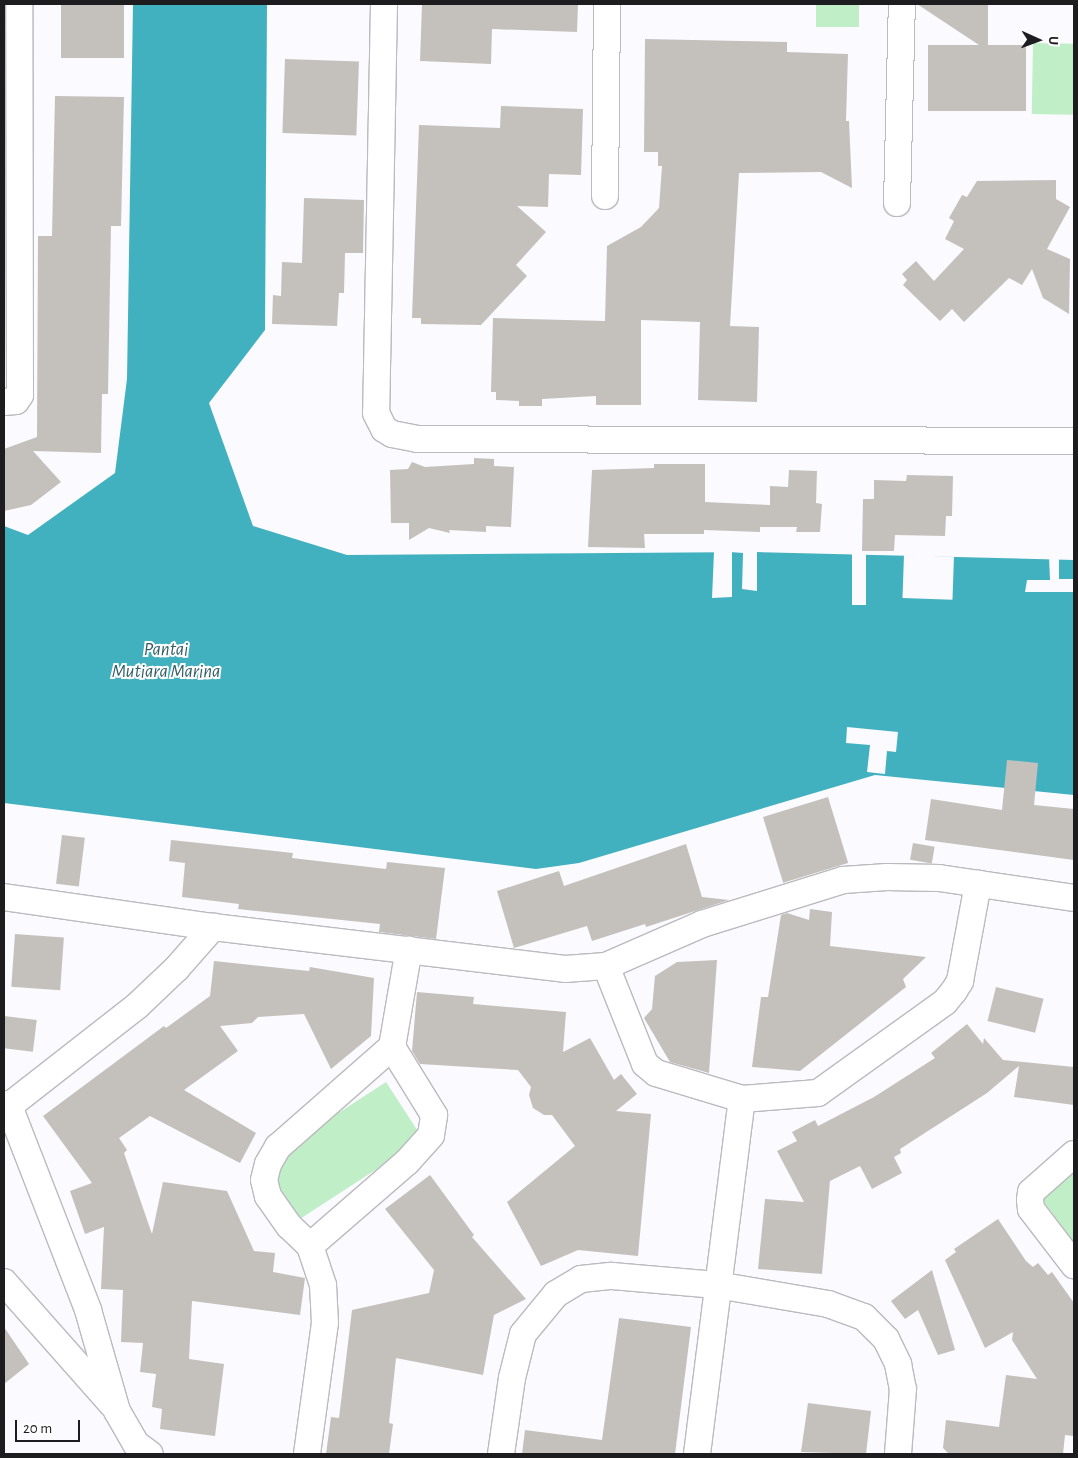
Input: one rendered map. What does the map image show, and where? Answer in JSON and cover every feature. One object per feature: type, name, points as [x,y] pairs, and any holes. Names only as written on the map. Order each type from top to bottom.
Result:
[{"type":"street","points":[[4,402],[16,401],[20,395],[11,226],[19,4]]},
{"type":"street","points":[[384,4],[376,412],[384,429],[392,434],[426,439],[1074,441]]},
{"type":"street","points":[[605,196],[607,4]]},
{"type":"street","points":[[897,203],[902,4]]},
{"type":"street","points":[[4,897],[213,927],[565,969],[606,966],[702,924],[843,880],[887,876],[978,884],[1074,898]]},
{"type":"street","points":[[606,966],[645,1064],[666,1079],[742,1099],[818,1093],[945,1002],[960,981],[978,884]]},
{"type":"street","points":[[117,1411],[88,1310],[6,1105],[137,1006],[177,968],[213,927]]},
{"type":"street","points":[[307,1454],[324,1323],[323,1285],[310,1246],[289,1226],[268,1196],[264,1180],[268,1164],[278,1147],[392,1047],[409,949]]},
{"type":"street","points":[[310,1246],[407,1162],[431,1135],[434,1115],[392,1047]]},
{"type":"street","points":[[697,1454],[742,1099]]},
{"type":"street","points":[[1074,1154],[1032,1192],[1030,1200],[1031,1209],[1074,1265]]},
{"type":"street","points":[[501,1454],[512,1378],[523,1334],[556,1294],[581,1279],[612,1276],[717,1285],[828,1304],[864,1317],[886,1339],[898,1364],[903,1389],[898,1454]]},
{"type":"street","points":[[4,1282],[117,1411],[136,1444],[150,1454]]},
{"type":"green space","points":[[816,4],[859,4],[859,27],[816,27]]},
{"type":"green space","points":[[1033,43],[1074,44],[1073,115],[1032,114]]},
{"type":"green space","points":[[386,1082],[423,1139],[296,1221],[259,1164]]},
{"type":"green space","points":[[1074,1166],[1074,1242],[1038,1194]]},
{"type":"water","name":"Pantai Mutiara Marina","points":[[133,4],[267,4],[265,330],[209,403],[253,526],[347,555],[757,552],[1074,560],[1074,795],[875,775],[579,863],[536,869],[4,803],[4,526],[28,535],[115,473],[127,379]]},
{"type":"pier","points":[[714,552],[732,552],[732,597],[712,598]]},
{"type":"pier","points":[[732,552],[757,552],[757,591],[742,589],[743,553]]},
{"type":"pier","points":[[852,554],[866,554],[866,605],[852,605]]},
{"type":"pier","points":[[904,555],[954,557],[952,600],[902,598]]},
{"type":"pier","points":[[1049,557],[1059,558],[1059,579],[1074,579],[1074,592],[1025,592],[1027,580],[1050,580]]},
{"type":"pier","points":[[847,727],[898,732],[896,752],[887,751],[885,774],[867,772],[870,745],[846,743]]},
{"type":"building","points":[[61,4],[124,4],[124,58],[61,58]]},
{"type":"building","points":[[422,4],[578,4],[577,32],[492,29],[491,64],[420,61]]},
{"type":"building","points":[[917,4],[988,4],[988,45],[1026,45],[1026,111],[928,111],[928,45],[979,45]]},
{"type":"building","points":[[645,39],[787,42],[787,52],[848,54],[846,121],[849,121],[852,188],[821,172],[739,173],[730,326],[759,327],[757,402],[698,400],[700,322],[641,320],[641,405],[596,405],[596,396],[542,399],[542,406],[519,406],[519,401],[496,400],[496,392],[491,392],[493,318],[605,321],[607,246],[641,227],[659,208],[662,166],[658,166],[658,152],[644,152]]},
{"type":"building","points":[[285,59],[359,62],[356,136],[282,133]]},
{"type":"building","points":[[55,96],[124,97],[121,226],[111,226],[108,394],[102,394],[101,453],[33,451],[61,482],[31,505],[4,511],[4,449],[37,437],[38,236],[52,236]]},
{"type":"building","points":[[501,106],[583,109],[581,175],[549,174],[548,207],[517,206],[546,232],[516,265],[527,276],[481,325],[421,324],[421,318],[412,318],[419,125],[500,128]]},
{"type":"building","points":[[1056,180],[1056,199],[1070,207],[1047,249],[1070,259],[1069,314],[1043,298],[1032,269],[1022,285],[1009,278],[964,322],[952,309],[940,321],[903,285],[907,280],[902,274],[916,261],[934,281],[964,249],[945,239],[954,221],[949,218],[962,195],[967,197],[977,181]]},
{"type":"building","points":[[304,198],[364,200],[363,253],[345,253],[344,293],[339,293],[337,326],[272,324],[273,295],[281,296],[282,262],[302,263]]},
{"type":"building","points":[[474,458],[494,459],[494,466],[514,467],[511,527],[486,526],[486,532],[449,530],[450,533],[429,528],[409,540],[409,523],[391,523],[390,470],[408,469],[412,462],[425,467],[474,464]]},
{"type":"building","points":[[654,464],[705,464],[705,502],[770,505],[770,486],[788,487],[789,470],[817,471],[816,503],[822,504],[820,532],[796,532],[797,527],[760,527],[760,532],[704,530],[704,534],[644,534],[645,548],[588,547],[592,470],[654,468]]},
{"type":"building","points":[[907,475],[953,476],[952,516],[946,516],[945,536],[895,535],[894,551],[862,551],[863,499],[874,499],[874,480],[906,481]]},
{"type":"building","points":[[1007,760],[1038,763],[1034,805],[1074,809],[1074,860],[925,840],[931,799],[1002,810]]},
{"type":"building","points":[[828,797],[848,863],[783,883],[763,817]]},
{"type":"building","points":[[62,835],[85,838],[79,886],[56,884]]},
{"type":"building","points":[[171,840],[293,853],[292,858],[386,869],[387,862],[445,868],[436,939],[379,932],[380,924],[238,909],[239,904],[182,897],[185,863],[169,861]]},
{"type":"building","points":[[913,843],[935,847],[932,864],[910,860]]},
{"type":"building","points":[[686,844],[702,897],[729,900],[646,927],[645,924],[592,941],[587,926],[514,948],[497,891],[559,871],[564,886]]},
{"type":"building","points":[[810,909],[832,912],[830,946],[926,957],[903,979],[906,987],[800,1071],[752,1067],[761,997],[768,997],[781,915],[787,913],[809,920]]},
{"type":"building","points":[[15,934],[64,937],[60,990],[11,987]]},
{"type":"building","points":[[717,960],[709,1073],[670,1062],[644,1018],[652,1009],[655,976],[677,962]]},
{"type":"building","points":[[214,961],[309,971],[310,967],[374,978],[371,1036],[331,1069],[304,1014],[258,1017],[252,1023],[220,1026],[238,1051],[184,1090],[256,1133],[240,1163],[150,1116],[119,1138],[127,1150],[124,1153],[152,1234],[163,1182],[227,1191],[254,1251],[275,1253],[273,1272],[305,1278],[300,1315],[192,1301],[189,1359],[224,1364],[215,1436],[160,1429],[162,1409],[152,1407],[156,1374],[140,1372],[143,1343],[121,1342],[123,1290],[101,1289],[104,1227],[85,1234],[70,1191],[92,1183],[43,1116],[164,1026],[166,1028],[210,996]]},
{"type":"building","points":[[996,987],[1044,999],[1035,1033],[988,1021]]},
{"type":"building","points":[[417,992],[474,997],[473,1004],[566,1012],[563,1052],[590,1038],[614,1080],[621,1074],[637,1094],[616,1111],[651,1114],[638,1256],[578,1250],[541,1266],[507,1202],[575,1146],[552,1115],[544,1115],[533,1108],[529,1095],[531,1087],[518,1070],[420,1064],[412,1051]]},
{"type":"building","points":[[4,1016],[37,1020],[33,1052],[4,1048]]},
{"type":"building","points":[[967,1024],[983,1044],[984,1038],[1003,1060],[1074,1067],[1074,1105],[1014,1097],[1019,1066],[987,1093],[900,1149],[901,1153],[894,1157],[902,1173],[872,1189],[860,1166],[830,1181],[822,1274],[758,1269],[765,1199],[804,1202],[777,1151],[797,1141],[792,1132],[815,1120],[818,1126],[874,1097],[935,1058],[931,1053]]},
{"type":"building","points":[[430,1175],[474,1235],[472,1237],[526,1299],[494,1315],[483,1375],[396,1358],[389,1423],[393,1424],[389,1454],[326,1454],[331,1417],[339,1418],[352,1310],[429,1293],[434,1270],[385,1209]]},
{"type":"building","points":[[998,1219],[1026,1261],[1033,1267],[1038,1263],[1048,1275],[1052,1272],[1074,1303],[1074,1436],[1065,1435],[1063,1454],[949,1454],[943,1448],[946,1420],[999,1427],[1006,1375],[1037,1379],[1012,1340],[1013,1332],[985,1348],[945,1260],[956,1252],[954,1249]]},
{"type":"building","points":[[932,1270],[955,1350],[938,1355],[918,1310],[905,1319],[891,1301]]},
{"type":"building","points":[[619,1318],[691,1327],[675,1454],[522,1454],[525,1430],[602,1440]]},
{"type":"building","points":[[4,1327],[29,1364],[4,1384]]},
{"type":"building","points":[[808,1403],[871,1411],[866,1454],[801,1452]]}]
